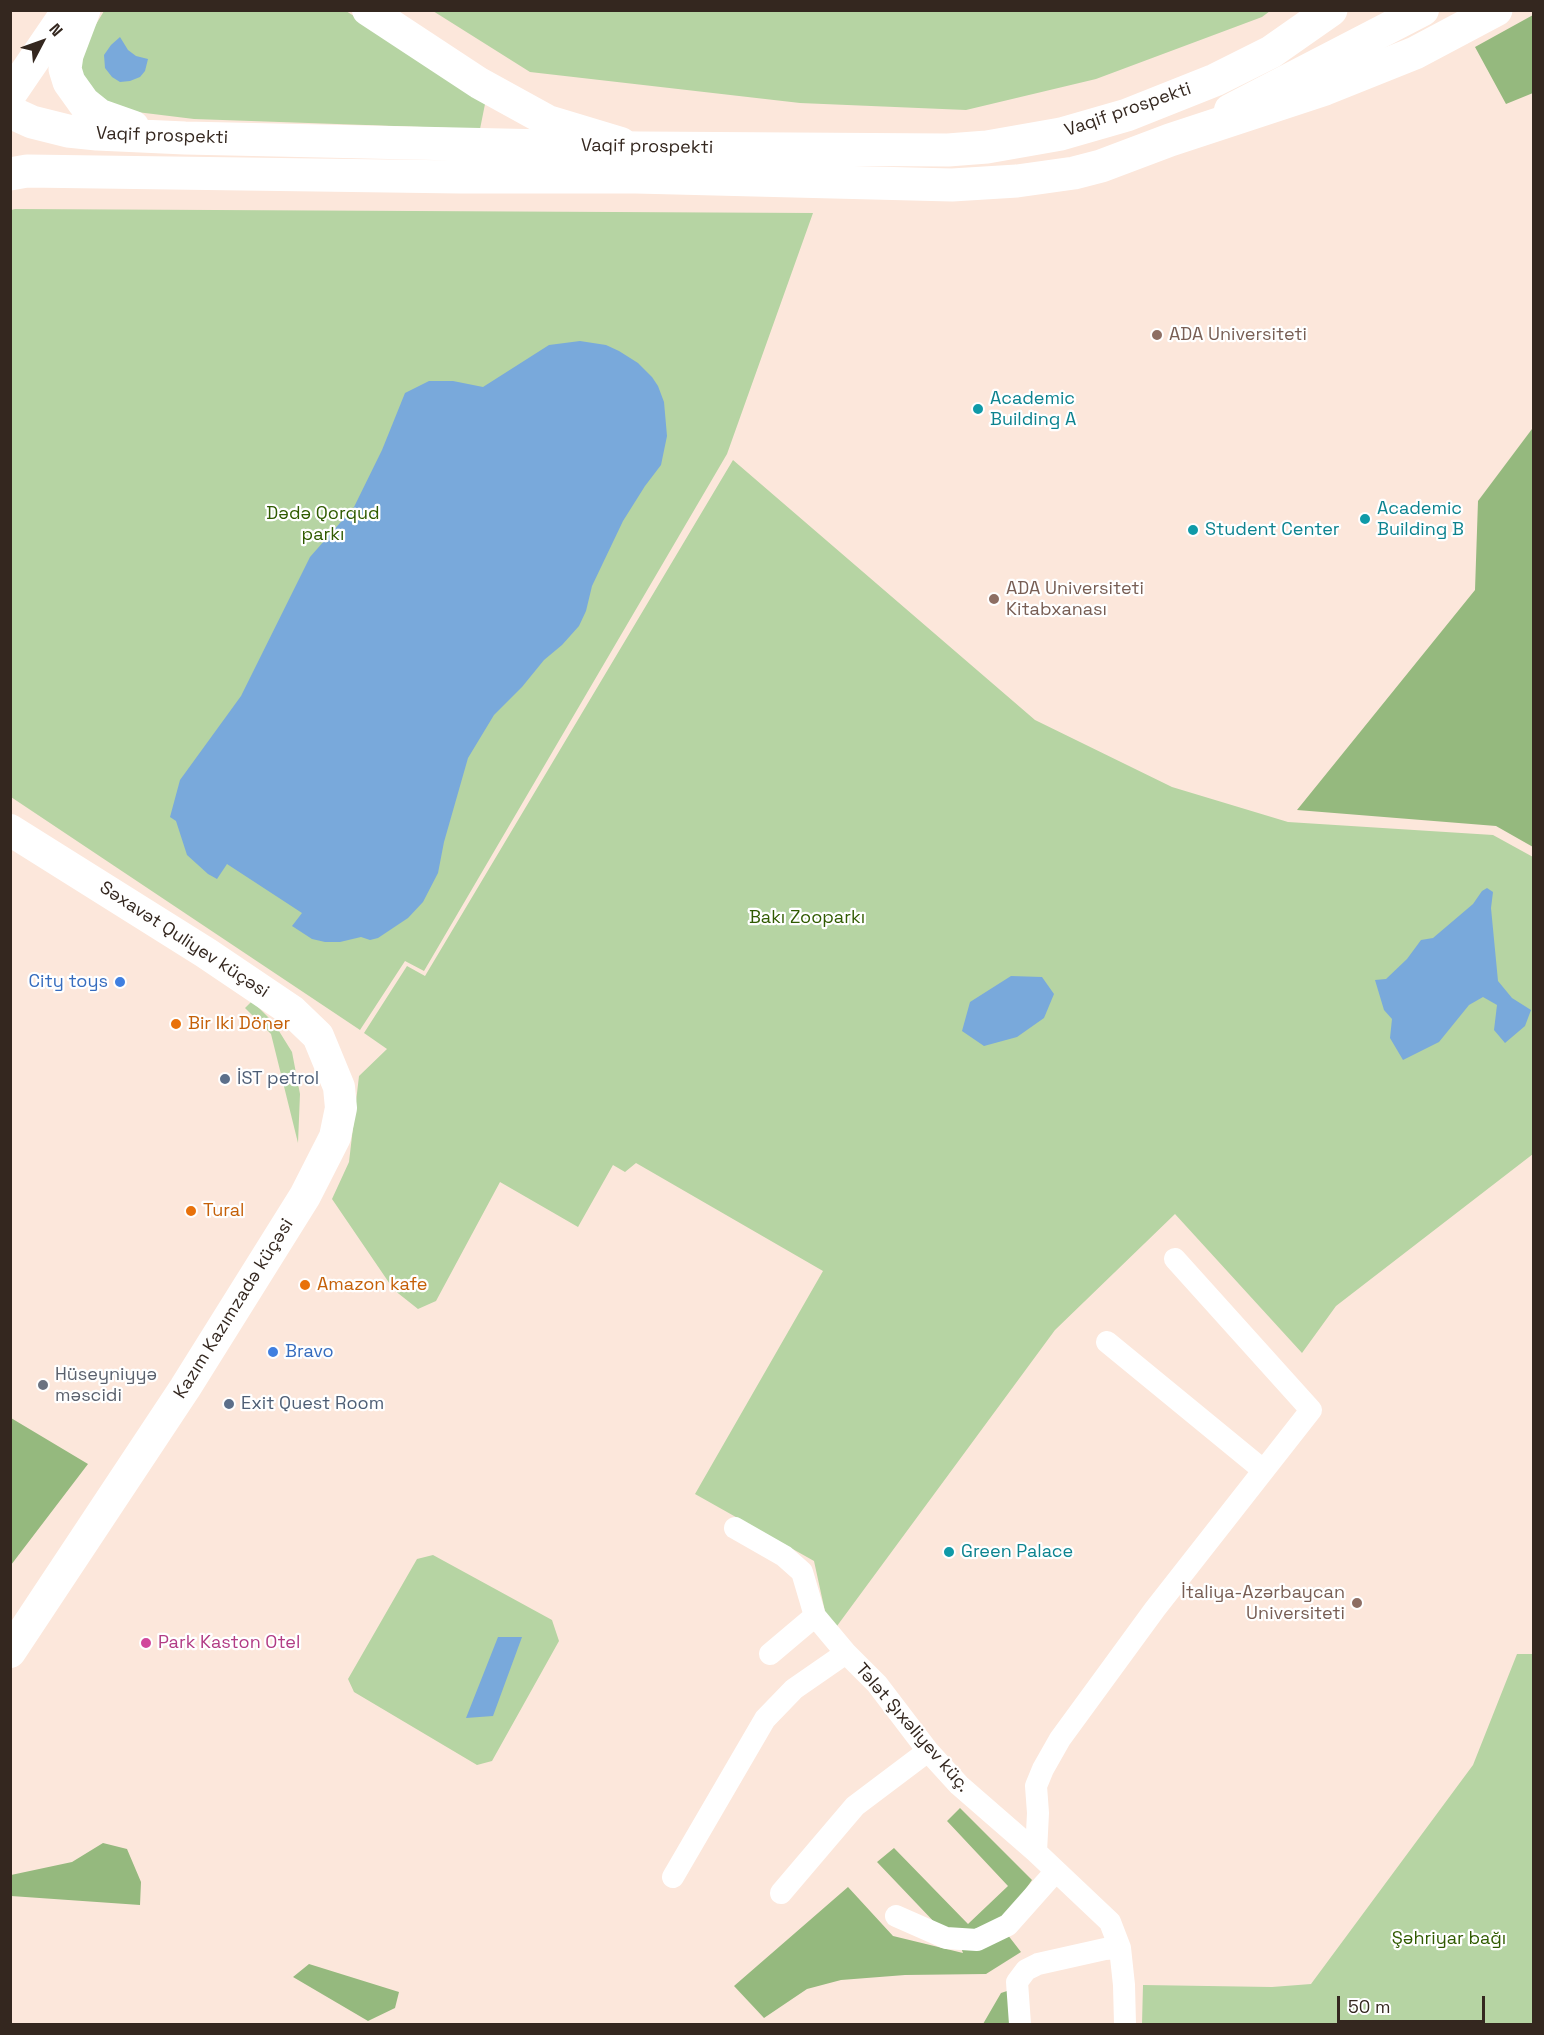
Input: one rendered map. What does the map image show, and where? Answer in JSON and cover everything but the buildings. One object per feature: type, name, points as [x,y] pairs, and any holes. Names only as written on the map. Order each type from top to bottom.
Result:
[{"type":"main road","points":[[10,95],[68,10]]},
{"type":"main road","points":[[84,10],[70,45],[65,69],[69,82],[77,95],[99,115],[125,125],[185,138]]},
{"type":"main road","points":[[368,10],[479,83],[548,121],[639,148]]},
{"type":"main road","name":"Vaqif prospekti","points":[[1271,52],[1331,10]]},
{"type":"main road","name":"Vaqif prospekti","points":[[10,112],[32,122],[68,131],[185,138],[639,148],[948,150],[987,147],[1061,134],[1127,115],[1215,80],[1351,10]]},
{"type":"main road","name":"Vaqif prospekti","points":[[1170,140],[1424,10]]},
{"type":"main road","name":"Vaqif prospekti","points":[[10,174],[27,171],[636,177],[952,185],[1017,181],[1074,173],[1101,166],[1170,140],[1325,89],[1415,53],[1497,10]]},
{"type":"main road","name":"Səxavət Quliyev küçəsi","points":[[10,830],[206,953],[292,1011],[318,1036],[339,1087],[341,1108]]},
{"type":"main road","name":"Kazım Kazımzadə küçəsi","points":[[10,1652],[185,1388],[305,1196],[335,1137],[341,1108]]},
{"type":"street","points":[[1036,1852],[1038,1813],[1036,1786],[1043,1768],[1060,1739],[1155,1609],[1311,1410],[1175,1259]]},
{"type":"street","points":[[1107,1342],[1263,1470]]},
{"type":"street","name":"Tələt Şıxəliyev küç.","points":[[735,1528],[784,1556],[802,1572],[815,1616],[846,1653],[877,1684],[928,1751],[959,1785],[1036,1852],[1110,1922],[1120,1948],[1125,2025]]},
{"type":"street","points":[[770,1654],[815,1616]]},
{"type":"street","points":[[673,1877],[765,1719],[795,1689],[846,1653]]},
{"type":"street","points":[[781,1893],[855,1806],[928,1751]]},
{"type":"street","points":[[896,1916],[946,1938],[977,1940],[1008,1924],[1056,1871]]},
{"type":"street","points":[[1020,2025],[1017,1982],[1026,1970],[1038,1964],[1105,1949],[1120,1948]]},
{"type":"green space","points":[[1270,10],[1262,17],[1096,79],[966,110],[800,103],[530,72],[433,11]]},
{"type":"green space","points":[[104,11],[346,11],[486,99],[480,129],[194,119],[104,108],[83,90],[78,54]]},
{"type":"green space","points":[[1533,15],[1533,93],[1506,104],[1475,47]]},
{"type":"green space","name":"Dədə Qorqud parkı","points":[[11,210],[813,213],[727,454],[424,971],[405,961],[360,1030],[11,797]]},
{"type":"green space","points":[[1533,423],[1533,847],[1496,826],[1297,810],[1475,590],[1478,501],[1532,429]]},
{"type":"green space","name":"Bakı Zooparkı","points":[[733,460],[1035,720],[1172,787],[1288,822],[1493,835],[1533,857],[1533,1154],[1336,1306],[1302,1353],[1175,1214],[1055,1330],[837,1626],[826,1616],[814,1561],[695,1494],[823,1271],[636,1163],[625,1172],[613,1165],[578,1227],[500,1182],[436,1301],[418,1309],[394,1290],[332,1199],[349,1162],[359,1076],[387,1049],[364,1033],[407,966],[425,976]]},
{"type":"green space","points":[[252,1001],[274,1023],[292,1052],[300,1094],[298,1143],[271,1034],[245,1008]]},
{"type":"green space","points":[[11,1418],[88,1464],[11,1565]]},
{"type":"green space","points":[[433,1555],[552,1620],[559,1641],[492,1761],[477,1765],[354,1692],[348,1679],[417,1559]]},
{"type":"green space","name":"Şəhriyar bağı","points":[[1517,1654],[1534,1654],[1533,2024],[1142,2024],[1143,1985],[1272,1987],[1311,1984],[1473,1765]]},
{"type":"green space","points":[[960,1808],[1032,1880],[1016,1903],[997,1921],[1021,1952],[986,1974],[905,1975],[841,1980],[807,1989],[764,2018],[734,1986],[848,1887],[893,1936],[963,1953],[955,1932],[938,1926],[877,1862],[894,1848],[968,1924],[1008,1886],[947,1821]]},
{"type":"green space","points":[[103,1843],[127,1849],[141,1882],[140,1905],[11,1896],[11,1875],[72,1862]]},
{"type":"green space","points":[[309,1964],[399,1992],[395,2008],[368,2021],[293,1977]]},
{"type":"green space","points":[[1013,1989],[1013,2024],[983,2024],[1001,1993]]},
{"type":"water","points":[[120,37],[128,50],[136,56],[148,59],[145,71],[140,77],[130,81],[120,82],[112,77],[105,68],[104,55]]},
{"type":"water","points":[[580,341],[606,345],[619,351],[638,363],[658,386],[664,402],[667,436],[661,465],[623,521],[592,586],[586,611],[579,626],[544,660],[522,687],[494,715],[468,758],[444,842],[438,873],[423,902],[408,918],[378,938],[370,940],[361,937],[340,942],[312,939],[292,926],[302,913],[227,864],[217,879],[187,855],[176,821],[170,817],[180,780],[241,696],[310,557],[354,507],[382,450],[405,393],[429,381],[453,381],[483,387],[549,345]]},
{"type":"water","points":[[1487,888],[1493,892],[1491,908],[1498,981],[1512,998],[1531,1010],[1525,1026],[1505,1043],[1494,1030],[1497,1005],[1483,997],[1469,1005],[1439,1042],[1403,1060],[1390,1038],[1392,1019],[1384,1010],[1375,980],[1386,979],[1407,959],[1421,940],[1433,938],[1473,904]]},
{"type":"water","points":[[1011,976],[1042,977],[1054,994],[1044,1018],[1017,1037],[984,1046],[962,1031],[970,1002]]},
{"type":"water","points":[[498,1637],[522,1637],[493,1716],[466,1718]]},
{"type":"place","name":"ADA Universiteti","points":[[1157,335]]},
{"type":"place","name":"Academic Building A","points":[[978,409]]},
{"type":"place","name":"Academic Building B","points":[[1365,519]]},
{"type":"place","name":"Student Center","points":[[1193,530]]},
{"type":"place","name":"ADA Universiteti Kitabxanası","points":[[994,599]]},
{"type":"place","name":"City toys","points":[[120,982]]},
{"type":"place","name":"Bir Iki Dönər","points":[[176,1024]]},
{"type":"place","name":"İST petrol","points":[[225,1079]]},
{"type":"place","name":"Tural","points":[[191,1211]]},
{"type":"place","name":"Amazon kafe","points":[[305,1285]]},
{"type":"place","name":"Bravo","points":[[273,1352]]},
{"type":"place","name":"Hüseyniyyə məscidi","points":[[43,1385]]},
{"type":"place","name":"Exit Quest Room","points":[[229,1404]]},
{"type":"place","name":"Green Palace","points":[[949,1552]]},
{"type":"place","name":"İtaliya-Azərbaycan Universiteti","points":[[1357,1603]]},
{"type":"place","name":"Park Kaston Otel","points":[[146,1643]]}]
